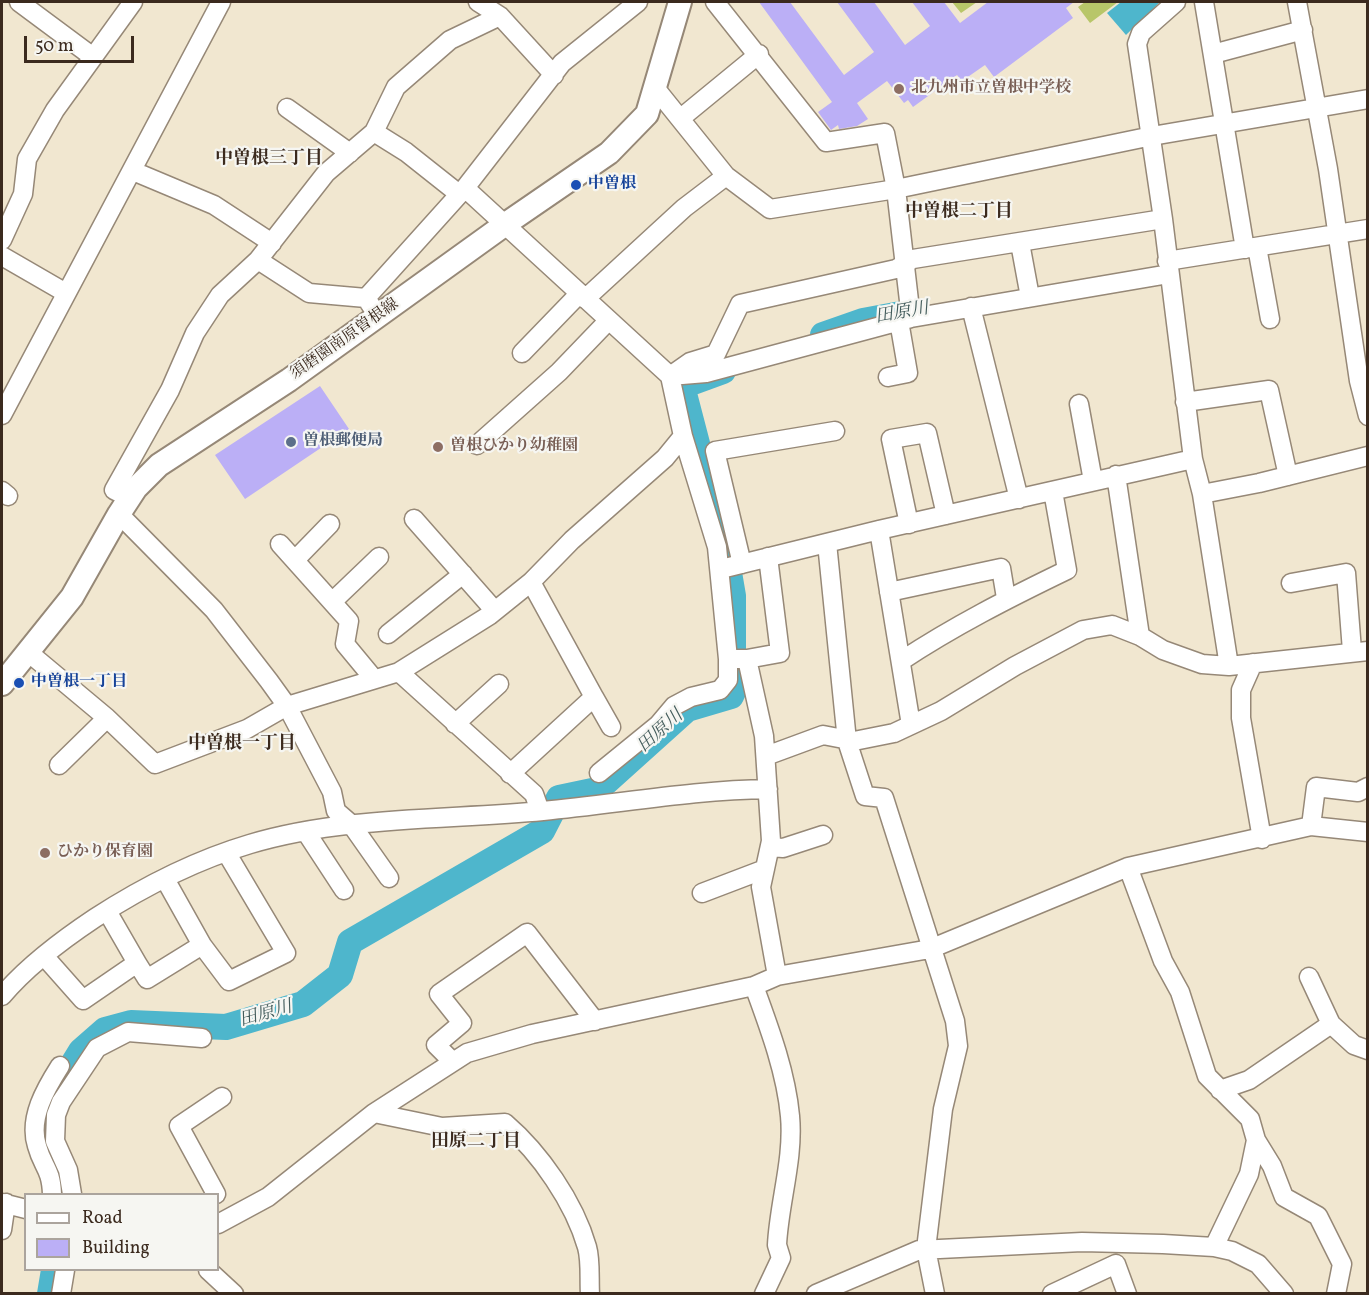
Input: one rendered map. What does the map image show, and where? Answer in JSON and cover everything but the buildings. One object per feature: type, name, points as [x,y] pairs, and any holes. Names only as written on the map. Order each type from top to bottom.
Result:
[{"type":"main road","name":"須磨園南原曽根線","points":[[2,684],[72,597],[136,488],[159,465],[289,380],[507,223],[609,153],[646,114],[656,89],[680,2]]},
{"type":"street","points":[[20,2],[93,57]]},
{"type":"street","points":[[2,240],[23,194],[27,159],[55,110],[133,2]]},
{"type":"street","points":[[2,415],[221,2]]},
{"type":"street","points":[[478,2],[500,16],[554,75]]},
{"type":"street","points":[[366,298],[462,191],[562,63],[638,2]]},
{"type":"street","points":[[715,2],[759,54],[826,142],[885,133],[896,189],[906,263],[905,319],[908,373],[888,377]]},
{"type":"street","points":[[1176,2],[1141,33],[1137,44],[1152,136],[1193,459],[1202,494],[1229,666]]},
{"type":"street","points":[[1204,2],[1224,124],[1251,248],[1270,319]]},
{"type":"street","points":[[1297,2],[1317,108],[1359,381],[1368,416]]},
{"type":"street","points":[[389,878],[351,824],[336,811],[332,792],[287,706],[214,610],[114,490],[170,390],[195,333],[220,296],[258,260],[326,173],[374,132],[396,87],[450,40],[500,16]]},
{"type":"street","points":[[1213,54],[1303,30]]},
{"type":"street","points":[[681,118],[759,54]]},
{"type":"street","points":[[656,89],[726,176],[770,209],[896,189],[1152,136],[1368,99]]},
{"type":"street","points":[[287,108],[350,153]]},
{"type":"street","points":[[374,132],[507,223],[608,321],[670,376],[683,436],[717,547],[721,569],[728,680],[720,690],[691,697],[674,706],[657,725],[599,773]]},
{"type":"street","points":[[133,171],[214,205],[272,243]]},
{"type":"street","points":[[522,353],[684,208],[726,176]]},
{"type":"street","points":[[670,376],[690,362],[716,354],[740,304],[896,269],[913,259],[1163,219]]},
{"type":"street","points":[[670,376],[706,373],[905,319],[1030,297],[1251,248],[1368,229]]},
{"type":"street","points":[[1020,243],[1030,297]]},
{"type":"street","points":[[2,256],[66,293]]},
{"type":"street","points":[[258,260],[309,293],[366,298]]},
{"type":"street","points":[[366,298],[378,316]]},
{"type":"street","points":[[971,307],[1019,499]]},
{"type":"street","points":[[477,445],[559,372],[608,321]]},
{"type":"street","points":[[1185,402],[1269,390],[1288,476]]},
{"type":"street","points":[[1079,404],[1092,481]]},
{"type":"street","points":[[691,459],[715,451],[835,431]]},
{"type":"street","points":[[909,524],[891,439],[927,433],[946,515]]},
{"type":"street","points":[[28,652],[107,718],[154,764],[247,729],[287,706],[399,672],[495,611],[531,582],[572,540],[665,459],[683,436]]},
{"type":"street","points":[[715,451],[742,564]]},
{"type":"street","points":[[1202,494],[1368,456]]},
{"type":"street","points":[[721,569],[879,530],[1193,459]]},
{"type":"street","points":[[1116,475],[1140,636]]},
{"type":"street","points":[[901,661],[949,630],[1006,598],[1067,570],[1053,491]]},
{"type":"street","points":[[414,519],[495,611]]},
{"type":"street","points":[[295,560],[330,524]]},
{"type":"street","points":[[879,530],[911,725]]},
{"type":"street","points":[[827,543],[847,741],[865,796],[884,798],[955,1022],[957,1047],[943,1109],[926,1249],[935,1293]]},
{"type":"street","points":[[280,544],[349,621],[345,644],[374,679]]},
{"type":"street","points":[[332,602],[379,557]]},
{"type":"street","points":[[728,659],[747,659],[780,653],[768,557]]},
{"type":"street","points":[[890,592],[1000,568],[1006,598]]},
{"type":"street","points":[[766,756],[823,735],[847,741],[894,733],[941,711],[1015,666],[1083,630],[1112,625],[1140,636],[1163,650],[1202,664],[1229,666],[1360,651],[1346,573],[1291,583]]},
{"type":"street","points":[[388,634],[463,574]]},
{"type":"street","points":[[531,582],[611,727]]},
{"type":"street","points":[[747,659],[764,736],[766,756],[770,847],[761,887],[777,976]]},
{"type":"street","points":[[1253,663],[1241,690],[1241,718],[1262,838]]},
{"type":"street","points":[[399,672],[534,794],[540,811]]},
{"type":"street","points":[[455,724],[499,684]]},
{"type":"street","points":[[510,774],[594,697]]},
{"type":"street","points":[[59,765],[107,718]]},
{"type":"street","points":[[1311,826],[1316,787],[1358,792],[1368,788]]},
{"type":"street","points":[[2,996],[58,943],[107,910],[191,864],[226,852],[306,832],[351,824],[540,811],[729,789],[768,789]]},
{"type":"street","points":[[219,1204],[223,1221],[268,1197],[374,1113],[452,1061],[478,1050],[595,1021],[754,986],[777,976],[930,949],[1128,867],[1311,826],[1368,832]]},
{"type":"street","points":[[306,832],[344,890]]},
{"type":"street","points":[[770,847],[783,848],[823,835]]},
{"type":"street","points":[[165,879],[202,945],[229,981],[286,953],[226,852]]},
{"type":"street","points":[[1128,867],[1163,961],[1180,992],[1207,1077],[1250,1119],[1256,1140],[1272,1166],[1284,1197],[1318,1216],[1342,1264],[1336,1293]]},
{"type":"street","points":[[702,893],[765,869]]},
{"type":"street","points":[[107,910],[147,979],[202,945]]},
{"type":"street","points":[[452,1061],[436,1045],[462,1023],[439,994],[527,933],[595,1021]]},
{"type":"street","points":[[44,956],[83,1000],[136,963]]},
{"type":"street","points":[[1309,977],[1331,1024],[1354,1045],[1368,1050]]},
{"type":"street","points":[[754,986],[773,1038],[790,1116],[789,1152],[778,1222],[777,1245],[781,1258],[764,1293]]},
{"type":"street","points":[[1220,1090],[1249,1080],[1331,1024]]},
{"type":"street","points":[[72,1193],[68,1170],[55,1141],[54,1122],[61,1102],[97,1048],[128,1032],[202,1038]]},
{"type":"street","points":[[52,1193],[51,1173],[40,1156],[34,1134],[40,1102],[60,1066]]},
{"type":"street","points":[[215,1193],[179,1126],[222,1097]]},
{"type":"street","points":[[374,1113],[442,1127],[505,1123],[516,1132],[562,1191],[577,1217],[588,1249],[590,1293]]},
{"type":"street","points":[[1214,1247],[1249,1174],[1256,1140]]},
{"type":"street","points":[[2,1230],[4,1203],[24,1208]]},
{"type":"street","points":[[816,1293],[926,1249],[1082,1242],[1214,1247],[1232,1251],[1258,1264],[1284,1293]]},
{"type":"street","points":[[1052,1293],[1116,1264],[1127,1293]]},
{"type":"street","points":[[61,1293],[66,1271]]},
{"type":"street","points":[[210,1271],[234,1293]]},
{"type":"green space","points":[[952,2],[977,2],[961,13]]},
{"type":"green space","points":[[1085,2],[1118,2],[1090,23],[1078,7]]},
{"type":"water","points":[[1121,2],[1160,2],[1126,35],[1107,13]]},
{"type":"waterway","name":"田原川","points":[[823,335],[863,321],[906,313]]},
{"type":"waterway","name":"田原川","points":[[51,1159],[41,1138],[54,1095],[81,1051],[105,1030],[131,1023],[226,1027],[303,1004],[340,975],[350,942],[542,831],[559,798],[597,790],[687,709],[731,696],[737,683],[733,663],[733,596],[726,555],[682,386],[723,371]]},
{"type":"waterway","name":"田原川","points":[[50,1294],[54,1271]]},
{"type":"place","name":"北九州市立曽根中学校","points":[[899,89]]},
{"type":"place","name":"中曽根","points":[[576,185]]},
{"type":"place","name":"曽根郵便局","points":[[291,442]]},
{"type":"place","name":"曽根ひかり幼稚園","points":[[438,447]]},
{"type":"place","name":"中曽根一丁目","points":[[19,683]]},
{"type":"place","name":"ひかり保育園","points":[[45,853]]},
{"type":"district","name":"中曽根三丁目","points":[[269,160]]},
{"type":"district","name":"中曽根二丁目","points":[[959,213]]},
{"type":"district","name":"中曽根一丁目","points":[[242,745]]},
{"type":"district","name":"田原二丁目","points":[[476,1143]]}]
